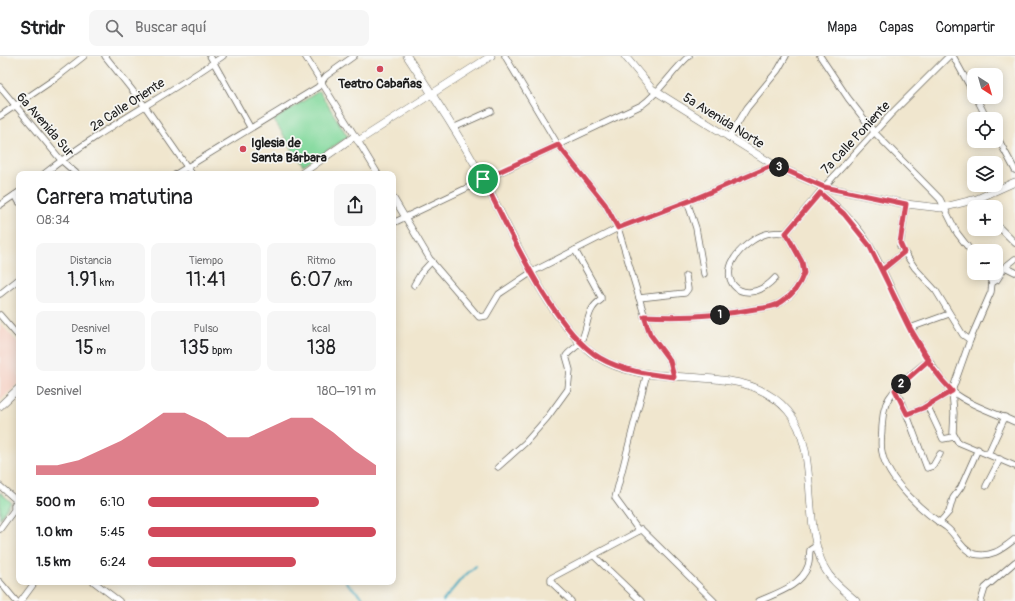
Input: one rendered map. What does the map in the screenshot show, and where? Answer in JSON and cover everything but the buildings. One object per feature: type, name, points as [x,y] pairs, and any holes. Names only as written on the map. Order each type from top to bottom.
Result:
[{"type":"main road","points":[[407,56],[453,128],[483,179],[532,272],[547,297],[569,330],[581,343],[602,359],[624,368],[674,377],[734,381],[748,384],[767,392],[787,410],[797,425],[804,446],[811,520],[816,546],[827,572],[856,601]]},
{"type":"main road","points":[[306,171],[356,138],[491,56]]},
{"type":"main road","name":"5a Avenida Norte","points":[[625,56],[652,89],[774,165],[822,190]]},
{"type":"main road","points":[[822,190],[906,204],[945,208],[977,199],[1015,182]]},
{"type":"main road","points":[[0,406],[16,391]]},
{"type":"street","points":[[0,116],[56,78],[84,56]]},
{"type":"street","points":[[105,56],[144,105],[190,171]]},
{"type":"street","points":[[210,56],[250,128]]},
{"type":"street","name":"2a Calle Oriente","points":[[48,171],[61,160],[144,105],[223,56]]},
{"type":"street","points":[[305,56],[376,171]]},
{"type":"street","points":[[181,171],[322,83],[326,76],[354,56]]},
{"type":"street","points":[[505,56],[558,145],[605,204],[618,228],[650,334],[670,361],[674,377]]},
{"type":"street","points":[[396,222],[642,105],[657,92],[673,71],[689,56]]},
{"type":"street","points":[[729,138],[747,108],[778,70],[786,56]]},
{"type":"street","points":[[820,56],[848,98],[875,132],[940,199],[957,233],[967,246]]},
{"type":"street","name":"7a Calle Poniente","points":[[786,233],[822,190],[875,132],[949,56]]},
{"type":"street","points":[[953,56],[967,81]]},
{"type":"street","name":"6a Avenida Sur","points":[[0,87],[14,106],[61,160],[74,171]]},
{"type":"street","points":[[453,128],[491,111]]},
{"type":"street","points":[[1003,148],[1015,170]]},
{"type":"street","points":[[396,203],[432,261],[479,317],[486,316],[499,294],[532,272],[618,228],[774,165]]},
{"type":"street","name":"5a Avenida Norte","points":[[822,190],[858,230],[869,245],[910,328],[929,360],[952,391],[1015,422]]},
{"type":"street","points":[[0,205],[16,194]]},
{"type":"street","points":[[688,201],[696,228],[704,274]]},
{"type":"street","points":[[906,204],[900,243],[904,252],[915,268],[936,290],[949,314],[963,335],[970,340]]},
{"type":"street","points":[[1003,231],[1015,243]]},
{"type":"street","points":[[644,316],[680,318],[713,316],[773,306],[784,301],[794,291],[804,273],[802,262],[786,233],[770,232],[761,235],[735,255],[729,268],[731,281],[736,288],[744,292],[760,290],[768,286],[774,278]]},
{"type":"street","points":[[498,467],[525,443],[547,418],[568,389],[570,370],[566,356],[581,343],[586,332],[591,309],[600,300],[601,297],[575,250]]},
{"type":"street","points":[[882,270],[904,252]]},
{"type":"street","points":[[992,283],[997,280],[1005,267],[1015,259]]},
{"type":"street","points":[[414,285],[432,261]]},
{"type":"street","points":[[1005,267],[1015,272]]},
{"type":"street","points":[[639,298],[685,293],[688,288],[686,276]]},
{"type":"street","points":[[990,280],[992,283],[991,292],[970,340],[952,391],[954,437],[958,442],[978,449],[1015,466]]},
{"type":"street","points":[[0,294],[16,281]]},
{"type":"street","points":[[910,328],[949,314]]},
{"type":"street","points":[[0,315],[16,334]]},
{"type":"street","points":[[929,360],[895,390],[886,402],[883,415],[881,443],[884,459],[901,486],[925,513],[950,531],[964,548],[973,554],[997,553],[1015,539]]},
{"type":"street","points":[[647,373],[614,498],[639,531],[640,530],[714,601]]},
{"type":"street","points":[[895,390],[907,414],[927,468],[933,466],[940,454]]},
{"type":"street","points":[[907,414],[952,391]]},
{"type":"street","points":[[927,405],[943,439],[954,437]]},
{"type":"street","points":[[988,454],[1005,417]]},
{"type":"street","points":[[939,523],[949,512],[953,498],[961,487],[978,449]]},
{"type":"street","points":[[986,486],[1000,459]]},
{"type":"street","points":[[0,486],[16,498]]},
{"type":"street","points":[[0,529],[16,511]]},
{"type":"street","points":[[571,601],[551,582],[551,578],[639,531]]},
{"type":"street","points":[[759,601],[784,590],[797,581],[806,571],[810,550],[816,546]]},
{"type":"street","points":[[593,555],[641,601]]},
{"type":"street","points":[[981,601],[985,588],[1015,562]]},
{"type":"street","points":[[0,582],[16,601]]},
{"type":"street","points":[[21,601],[33,585]]},
{"type":"street","points":[[98,585],[119,601]]},
{"type":"shaded area","points":[[0,323],[16,341],[16,386],[0,401]]},
{"type":"green space","points":[[319,91],[348,137],[303,166],[274,120]]},
{"type":"green space","points":[[0,492],[11,502],[0,519]]},
{"type":"waterway","points":[[443,601],[462,578],[476,566]]},
{"type":"waterway","points":[[349,585],[363,598],[375,601]]},
{"type":"place","name":"Teatro Cabañas","points":[[380,69]]},
{"type":"place","name":"Iglesia de Santa Bárbara","points":[[243,149]]},
{"type":"route","points":[[483,179],[532,272],[574,337],[596,355],[609,362],[624,368],[674,377],[670,361],[650,334],[644,316],[680,318],[713,316],[773,306],[784,301],[800,283],[804,273],[802,262],[793,243],[786,233],[820,193],[844,214],[862,234],[876,256],[882,270],[910,328],[929,360],[915,372],[899,385],[895,390],[899,395],[907,414],[923,408],[952,391],[938,374],[921,348],[910,328],[899,306],[882,270],[889,266],[904,252],[900,246],[900,237],[906,204],[849,194],[824,187],[774,165],[694,199],[618,228],[605,204],[558,145],[483,179]]}]
